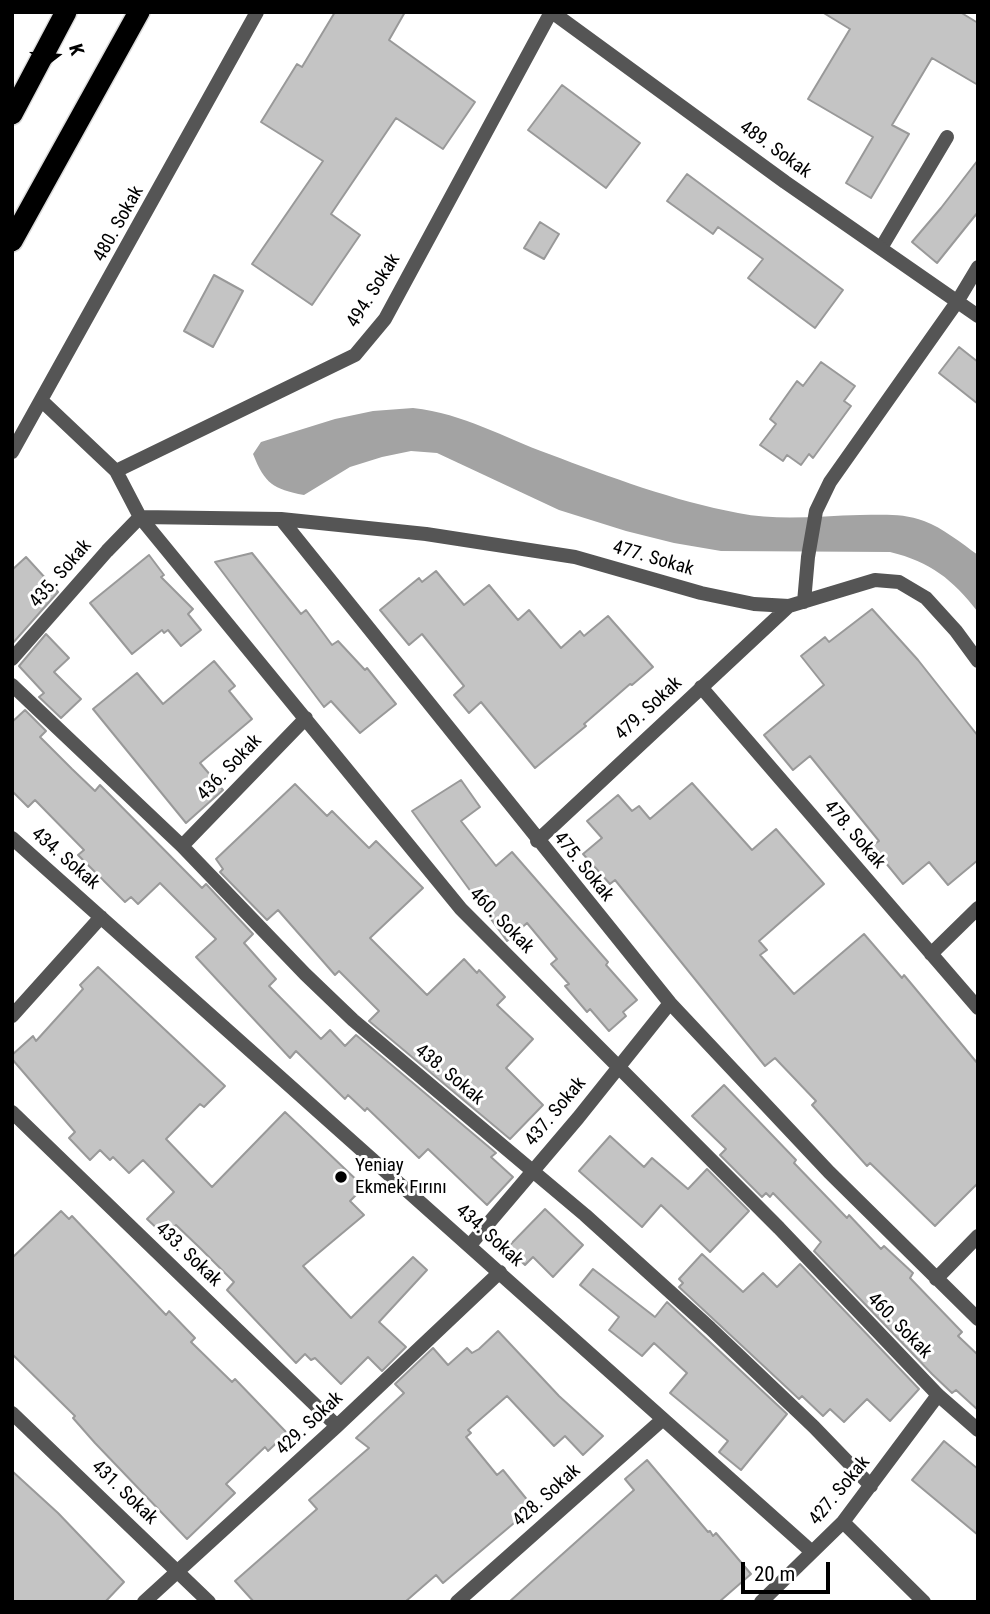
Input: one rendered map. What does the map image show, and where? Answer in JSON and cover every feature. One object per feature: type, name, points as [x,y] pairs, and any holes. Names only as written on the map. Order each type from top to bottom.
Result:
[{"type":"highway","points":[[12,114],[66,12]]},
{"type":"highway","points":[[12,241],[139,12]]},
{"type":"street","name":"480. Sokak","points":[[12,452],[257,12]]},
{"type":"street","name":"489. Sokak","points":[[551,12],[785,182],[978,316]]},
{"type":"street","name":"494. Sokak","points":[[116,471],[355,355],[384,319],[551,12]]},
{"type":"street","points":[[881,248],[947,137]]},
{"type":"street","points":[[804,603],[816,511],[837,472],[957,302],[978,267]]},
{"type":"street","name":"460. Sokak","points":[[42,401],[116,471],[140,517],[461,909],[779,1227],[938,1395],[978,1430]]},
{"type":"street","points":[[140,517],[281,519]]},
{"type":"street","name":"435. Sokak","points":[[12,659],[140,517]]},
{"type":"street","name":"477. Sokak","points":[[281,519],[426,534],[575,557],[701,593],[754,604],[789,606],[875,580],[899,582],[926,598],[956,631],[978,661]]},
{"type":"street","name":"475. Sokak","points":[[281,519],[537,841],[670,1003],[830,1172],[978,1319]]},
{"type":"street","name":"479. Sokak","points":[[537,841],[789,606]]},
{"type":"street","name":"438. Sokak","points":[[12,685],[182,846],[353,1020],[532,1170],[710,1328],[814,1427],[871,1486]]},
{"type":"street","name":"478. Sokak","points":[[701,687],[978,1008]]},
{"type":"street","name":"436. Sokak","points":[[182,846],[306,718]]},
{"type":"street","name":"434. Sokak","points":[[12,838],[812,1552]]},
{"type":"street","points":[[931,954],[978,908]]},
{"type":"street","points":[[12,1016],[101,917]]},
{"type":"street","name":"437. Sokak","points":[[470,1245],[670,1003]]},
{"type":"street","name":"433. Sokak","points":[[12,1112],[337,1426]]},
{"type":"street","points":[[936,1279],[978,1236]]},
{"type":"street","name":"429. Sokak","points":[[144,1602],[337,1426],[500,1272]]},
{"type":"street","name":"427. Sokak","points":[[761,1602],[843,1522],[938,1395]]},
{"type":"street","name":"431. Sokak","points":[[12,1413],[209,1602]]},
{"type":"street","name":"428. Sokak","points":[[457,1602],[662,1419]]},
{"type":"street","points":[[843,1522],[924,1602]]},
{"type":"shaded area","points":[[413,408],[450,415],[619,480],[714,508],[768,517],[892,515],[924,521],[978,555],[978,612],[940,573],[904,556],[890,552],[721,551],[674,543],[559,510],[437,453],[411,451],[350,467],[304,495],[271,484],[253,454],[261,442],[335,419],[373,411]]},
{"type":"building","points":[[335,12],[405,12],[389,40],[475,102],[443,149],[396,118],[331,214],[360,235],[312,305],[252,264],[323,161],[261,122],[297,64],[302,67]]},
{"type":"building","points":[[822,12],[960,12],[978,23],[978,85],[932,58],[892,125],[909,134],[871,198],[846,183],[873,137],[808,99],[850,29]]},
{"type":"building","points":[[562,85],[640,143],[606,188],[528,130]]},
{"type":"building","points":[[978,160],[978,212],[937,263],[912,242]]},
{"type":"building","points":[[687,174],[843,290],[815,328],[748,278],[763,259],[718,227],[713,234],[667,201]]},
{"type":"building","points":[[540,222],[559,234],[544,259],[524,248]]},
{"type":"building","points":[[214,275],[243,291],[213,347],[184,331]]},
{"type":"building","points":[[959,347],[978,362],[978,404],[939,373]]},
{"type":"building","points":[[821,362],[855,386],[844,401],[851,406],[813,458],[809,454],[801,465],[787,455],[783,461],[760,445],[776,424],[770,419],[797,381],[803,386]]},
{"type":"building","points":[[252,553],[301,614],[306,610],[332,645],[338,641],[365,670],[367,668],[396,704],[360,733],[331,701],[324,707],[215,562]]},
{"type":"building","points":[[149,555],[164,575],[161,577],[193,609],[188,614],[201,630],[181,646],[168,630],[164,633],[162,630],[132,654],[90,603]]},
{"type":"building","points":[[26,557],[58,592],[12,644],[12,570]]},
{"type":"building","points":[[436,571],[464,605],[489,585],[518,620],[529,610],[561,648],[580,631],[584,636],[608,616],[653,667],[535,768],[481,702],[469,713],[454,695],[464,686],[422,634],[409,645],[380,610],[419,578],[422,582]]},
{"type":"building","points":[[872,609],[918,660],[978,736],[978,860],[948,885],[929,862],[903,884],[872,846],[879,841],[810,756],[793,770],[764,735],[824,685],[801,656],[825,637],[829,642]]},
{"type":"building","points":[[46,634],[69,658],[54,672],[81,699],[61,718],[39,697],[44,693],[19,666]]},
{"type":"building","points":[[214,661],[235,686],[229,691],[252,719],[200,763],[223,790],[186,823],[93,709],[137,673],[163,704]]},
{"type":"building","points":[[25,710],[46,731],[40,737],[72,769],[95,791],[100,785],[202,888],[206,884],[253,934],[244,943],[276,979],[269,986],[321,1039],[330,1030],[345,1046],[356,1035],[496,1153],[491,1157],[513,1177],[487,1205],[428,1149],[419,1158],[367,1108],[365,1111],[348,1095],[345,1099],[296,1051],[290,1058],[196,957],[216,939],[160,883],[138,904],[131,897],[125,902],[78,855],[84,850],[35,800],[28,807],[12,791],[12,722]]},
{"type":"building","points":[[461,780],[480,807],[461,821],[496,866],[512,852],[608,962],[606,965],[637,1000],[623,1012],[626,1016],[609,1031],[590,1009],[587,1012],[565,986],[569,984],[551,964],[557,959],[527,923],[507,941],[412,811]]},
{"type":"building","points":[[692,783],[752,850],[776,829],[824,884],[759,941],[767,950],[760,955],[794,994],[864,934],[902,978],[904,975],[978,1064],[978,1183],[935,1226],[870,1163],[867,1166],[812,1105],[816,1101],[775,1058],[765,1066],[615,880],[610,884],[583,854],[602,838],[587,821],[618,795],[632,811],[639,806],[650,819]]},
{"type":"building","points":[[295,784],[327,816],[332,811],[369,848],[376,841],[423,888],[370,938],[427,995],[464,959],[477,973],[479,970],[505,997],[497,1005],[533,1039],[506,1068],[543,1105],[510,1139],[369,1021],[379,1011],[339,971],[335,975],[278,910],[267,920],[220,872],[223,869],[216,859]]},
{"type":"building","points":[[98,967],[225,1086],[204,1107],[200,1104],[166,1139],[212,1187],[285,1112],[364,1187],[350,1201],[364,1215],[303,1266],[351,1318],[413,1257],[427,1270],[379,1322],[406,1347],[382,1371],[368,1357],[341,1384],[315,1358],[311,1360],[305,1354],[296,1363],[227,1290],[234,1282],[200,1248],[176,1225],[165,1236],[147,1219],[174,1192],[143,1160],[129,1173],[113,1157],[110,1160],[100,1150],[90,1160],[69,1138],[75,1132],[12,1059],[12,1055],[33,1036],[36,1041],[83,989],[80,985]]},
{"type":"building","points":[[724,1085],[847,1218],[849,1215],[881,1249],[884,1246],[913,1273],[910,1278],[962,1332],[958,1336],[978,1355],[978,1410],[956,1390],[952,1393],[932,1374],[814,1251],[821,1242],[773,1193],[770,1197],[766,1193],[762,1197],[720,1155],[726,1149],[692,1116]]},
{"type":"building","points":[[610,1136],[644,1167],[652,1158],[688,1189],[707,1169],[749,1211],[710,1252],[661,1205],[642,1227],[579,1171]]},
{"type":"building","points":[[545,1209],[583,1245],[553,1277],[533,1257],[525,1265],[507,1248]]},
{"type":"building","points":[[61,1211],[69,1219],[72,1216],[166,1315],[169,1311],[195,1338],[191,1342],[232,1382],[235,1379],[287,1433],[268,1451],[265,1447],[226,1484],[235,1493],[187,1539],[95,1443],[73,1418],[75,1416],[12,1354],[12,1258]]},
{"type":"building","points":[[702,1254],[743,1292],[763,1273],[777,1287],[800,1264],[919,1389],[890,1421],[867,1399],[844,1422],[830,1409],[823,1416],[802,1396],[799,1399],[679,1287],[683,1283],[679,1279]]},
{"type":"building","points":[[593,1269],[655,1317],[667,1302],[787,1414],[741,1470],[719,1452],[728,1441],[670,1393],[687,1373],[654,1343],[642,1356],[609,1330],[619,1317],[580,1285]]},
{"type":"building","points":[[498,1331],[559,1396],[603,1436],[583,1455],[565,1436],[554,1446],[507,1396],[468,1430],[471,1433],[466,1437],[497,1475],[503,1470],[533,1507],[443,1583],[436,1575],[405,1602],[254,1602],[235,1581],[317,1509],[309,1500],[369,1448],[356,1438],[404,1393],[395,1384],[433,1348],[448,1365],[467,1348],[472,1353],[479,1349]]},
{"type":"building","points":[[944,1441],[978,1469],[978,1535],[912,1480]]},
{"type":"building","points":[[647,1460],[708,1532],[713,1536],[716,1533],[751,1574],[719,1602],[509,1602],[634,1490],[625,1479]]},
{"type":"building","points":[[12,1471],[58,1513],[124,1582],[105,1602],[12,1602]]},
{"type":"place","name":"Yeniay Ekmek Fırını","points":[[341,1177]]}]
